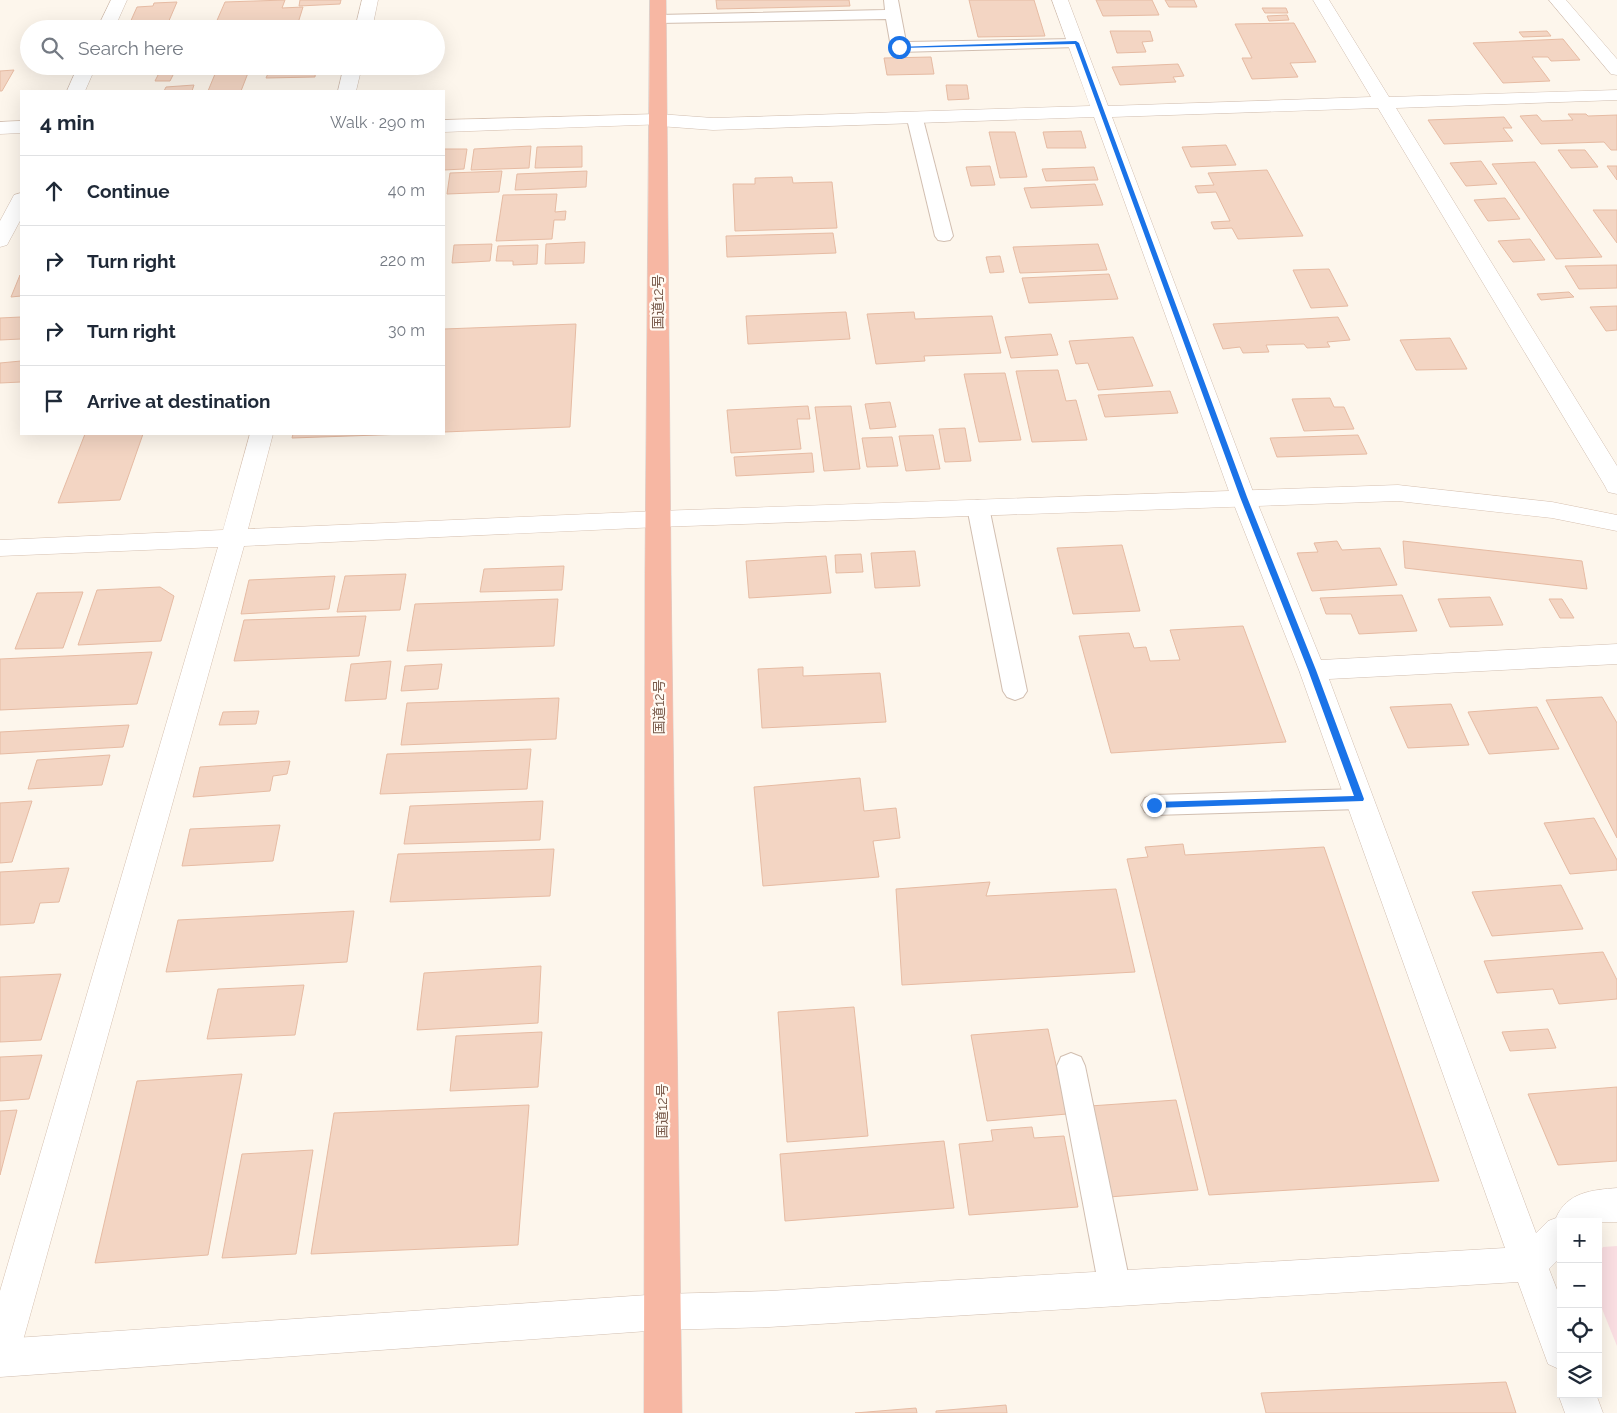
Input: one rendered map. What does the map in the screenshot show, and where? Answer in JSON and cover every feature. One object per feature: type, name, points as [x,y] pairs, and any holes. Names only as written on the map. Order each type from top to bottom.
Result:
[{"type":"highway","name":"国道12号","points":[[658,10],[658,519],[663,1413]]},
{"type":"street","points":[[109,20],[119,0]]},
{"type":"street","points":[[365,20],[370,0]]},
{"type":"street","points":[[1060,0],[1104,113],[1243,497],[1312,670],[1360,799],[1557,1341]]},
{"type":"street","points":[[1321,0],[1617,486]]},
{"type":"street","points":[[1556,0],[1617,70]]},
{"type":"street","points":[[76,90],[84,75]]},
{"type":"street","points":[[347,90],[351,75]]},
{"type":"street","points":[[445,126],[659,120],[713,124],[915,119],[1617,95]]},
{"type":"street","points":[[0,128],[20,127]]},
{"type":"street","points":[[0,241],[20,201]]},
{"type":"street","points":[[261,435],[234,536],[0,1357],[662,1312],[779,1308],[1528,1264],[1557,1237]]},
{"type":"street","points":[[0,548],[234,536],[658,519],[1243,497],[1398,494],[1552,510],[1617,522]]},
{"type":"street","points":[[1312,670],[1617,654]]},
{"type":"street","points":[[1576,1218],[1588,1207],[1617,1206]]},
{"type":"street","points":[[1578,1398],[1584,1413]]},
{"type":"lane","points":[[658,10],[892,7],[899,47],[1076,43]]},
{"type":"lane","points":[[915,119],[944,236]]},
{"type":"lane","points":[[978,507],[1015,691]]},
{"type":"lane","points":[[1154,805],[1360,799]]},
{"type":"lane","points":[[1071,1066],[1115,1288]]},
{"type":"shaded area","points":[[1617,1246],[1617,1346],[1602,1309],[1603,1247]]},
{"type":"building","points":[[285,0],[282,8],[303,7],[299,20],[217,20],[225,2]]},
{"type":"building","points":[[300,0],[341,0],[340,4],[299,6]]},
{"type":"building","points":[[716,0],[849,0],[850,6],[717,9]]},
{"type":"building","points":[[969,0],[1034,0],[1045,36],[978,37]]},
{"type":"building","points":[[1096,0],[1152,0],[1159,15],[1103,16]]},
{"type":"building","points":[[1165,0],[1194,0],[1197,7],[1169,7]]},
{"type":"building","points":[[177,2],[169,20],[131,20],[137,7],[153,6],[154,3]]},
{"type":"building","points":[[1262,8],[1286,8],[1288,13],[1265,13]]},
{"type":"building","points":[[1287,15],[1289,20],[1269,21],[1267,16]]},
{"type":"building","points":[[1294,23],[1316,62],[1290,63],[1298,77],[1252,79],[1242,58],[1252,58],[1235,24]]},
{"type":"building","points":[[1110,31],[1150,31],[1153,41],[1142,42],[1146,52],[1117,53]]},
{"type":"building","points":[[1547,31],[1551,36],[1523,37],[1519,32]]},
{"type":"building","points":[[1563,39],[1580,60],[1551,61],[1548,57],[1532,57],[1550,81],[1503,83],[1473,43]]},
{"type":"building","points":[[931,57],[934,74],[887,75],[884,58]]},
{"type":"building","points":[[1178,64],[1184,76],[1173,77],[1176,82],[1120,85],[1112,67]]},
{"type":"building","points":[[14,70],[2,91],[0,91],[0,71]]},
{"type":"building","points":[[158,75],[173,75],[170,81],[155,81]]},
{"type":"building","points":[[215,75],[247,75],[241,90],[208,90]]},
{"type":"building","points":[[267,75],[315,75],[315,77],[266,78]]},
{"type":"building","points":[[194,85],[192,90],[164,90],[166,87]]},
{"type":"building","points":[[946,85],[967,85],[969,99],[948,100]]},
{"type":"building","points":[[1568,114],[1586,114],[1588,116],[1617,115],[1617,150],[1611,150],[1604,142],[1541,144],[1520,116],[1537,115],[1542,121],[1573,120]]},
{"type":"building","points":[[1504,117],[1512,128],[1503,128],[1513,141],[1444,144],[1428,120]]},
{"type":"building","points":[[1081,131],[1086,148],[1047,148],[1043,132]]},
{"type":"building","points":[[989,132],[1015,132],[1027,177],[1000,178]]},
{"type":"building","points":[[1226,145],[1236,165],[1191,167],[1182,147]]},
{"type":"building","points":[[531,146],[529,168],[471,170],[474,149]]},
{"type":"building","points":[[582,146],[582,167],[535,168],[537,147]]},
{"type":"building","points":[[445,149],[467,149],[464,169],[445,170]]},
{"type":"building","points":[[1558,150],[1585,150],[1598,167],[1571,168]]},
{"type":"building","points":[[1481,161],[1497,184],[1466,186],[1450,163]]},
{"type":"building","points":[[1535,162],[1602,257],[1556,259],[1492,164]]},
{"type":"building","points":[[990,166],[995,185],[971,186],[966,167]]},
{"type":"building","points":[[1607,166],[1617,166],[1617,180]]},
{"type":"building","points":[[1094,167],[1098,180],[1046,181],[1042,169]]},
{"type":"building","points":[[1267,170],[1303,236],[1238,239],[1232,228],[1214,229],[1211,222],[1230,221],[1216,192],[1198,193],[1195,186],[1214,185],[1208,173]]},
{"type":"building","points":[[502,171],[499,192],[447,194],[450,173]]},
{"type":"building","points":[[587,171],[586,187],[515,190],[517,174]]},
{"type":"building","points":[[792,177],[793,183],[832,182],[837,228],[735,231],[733,184],[755,184],[755,178]]},
{"type":"building","points":[[1095,184],[1103,205],[1031,208],[1024,188]]},
{"type":"building","points":[[557,194],[555,212],[566,211],[565,220],[554,220],[552,239],[496,241],[503,195]]},
{"type":"building","points":[[1505,198],[1520,219],[1488,221],[1474,200]]},
{"type":"building","points":[[1593,210],[1617,210],[1617,243]]},
{"type":"building","points":[[833,233],[836,253],[727,257],[726,236]]},
{"type":"building","points":[[1530,239],[1545,260],[1513,262],[1498,241]]},
{"type":"building","points":[[585,242],[584,263],[545,264],[546,244]]},
{"type":"building","points":[[492,244],[490,261],[452,263],[454,245]]},
{"type":"building","points":[[1098,244],[1107,270],[1020,273],[1013,247]]},
{"type":"building","points":[[538,245],[537,264],[513,265],[513,261],[496,261],[498,246]]},
{"type":"building","points":[[1000,256],[1004,272],[990,273],[986,257]]},
{"type":"building","points":[[1617,265],[1617,288],[1579,289],[1565,266]]},
{"type":"building","points":[[1329,269],[1348,306],[1311,308],[1293,270]]},
{"type":"building","points":[[1109,274],[1118,299],[1029,303],[1022,278]]},
{"type":"building","points":[[20,275],[20,296],[11,297]]},
{"type":"building","points":[[1569,292],[1574,297],[1541,300],[1537,294]]},
{"type":"building","points":[[1617,306],[1617,330],[1606,331],[1590,307]]},
{"type":"building","points":[[846,312],[850,339],[748,344],[746,316]]},
{"type":"building","points":[[914,312],[915,319],[992,316],[1001,353],[924,356],[925,361],[876,364],[867,314]]},
{"type":"building","points":[[20,317],[20,339],[0,340],[0,318]]},
{"type":"building","points":[[1338,317],[1350,340],[1327,342],[1330,347],[1307,348],[1304,344],[1266,345],[1269,352],[1243,353],[1240,347],[1223,349],[1213,324]]},
{"type":"building","points":[[576,324],[570,427],[445,432],[445,329]]},
{"type":"building","points":[[1051,334],[1058,355],[1011,358],[1005,337]]},
{"type":"building","points":[[1133,337],[1153,386],[1098,390],[1088,363],[1076,364],[1069,341]]},
{"type":"building","points":[[1450,338],[1467,369],[1416,370],[1400,340]]},
{"type":"building","points":[[20,361],[20,382],[0,383],[0,363]]},
{"type":"building","points":[[1058,370],[1066,401],[1076,400],[1087,440],[1032,442],[1016,371]]},
{"type":"building","points":[[1005,373],[1021,440],[979,442],[964,374]]},
{"type":"building","points":[[1170,391],[1178,413],[1105,417],[1098,395]]},
{"type":"building","points":[[1330,398],[1334,407],[1344,407],[1354,429],[1304,431],[1292,399]]},
{"type":"building","points":[[890,402],[896,427],[870,429],[865,404]]},
{"type":"building","points":[[808,406],[810,419],[797,419],[801,449],[731,453],[727,410]]},
{"type":"building","points":[[851,406],[860,469],[824,471],[815,407]]},
{"type":"building","points":[[965,428],[971,461],[945,462],[939,429]]},
{"type":"building","points":[[85,435],[143,435],[120,500],[58,503]]},
{"type":"building","points":[[293,435],[378,435],[292,438]]},
{"type":"building","points":[[933,435],[940,469],[906,471],[899,436]]},
{"type":"building","points":[[1358,435],[1367,454],[1277,457],[1270,438]]},
{"type":"building","points":[[892,437],[898,466],[867,467],[862,438]]},
{"type":"building","points":[[812,453],[814,472],[736,476],[734,457]]},
{"type":"building","points":[[1337,541],[1342,550],[1380,548],[1397,585],[1312,591],[1297,553],[1318,552],[1314,543]]},
{"type":"building","points":[[1403,541],[1582,561],[1587,589],[1405,568]]},
{"type":"building","points":[[1122,545],[1140,611],[1073,614],[1057,548]]},
{"type":"building","points":[[915,551],[920,586],[875,588],[871,553]]},
{"type":"building","points":[[861,554],[863,572],[836,573],[835,555]]},
{"type":"building","points":[[826,556],[831,593],[749,598],[746,561]]},
{"type":"building","points":[[564,566],[562,590],[480,592],[484,569]]},
{"type":"building","points":[[406,574],[400,610],[337,612],[345,576]]},
{"type":"building","points":[[335,576],[329,609],[241,614],[249,580]]},
{"type":"building","points":[[160,587],[174,596],[161,641],[78,645],[97,590]]},
{"type":"building","points":[[83,592],[63,648],[15,649],[37,593]]},
{"type":"building","points":[[1402,595],[1417,631],[1359,634],[1351,614],[1326,614],[1320,598]]},
{"type":"building","points":[[1490,597],[1503,625],[1450,627],[1438,599]]},
{"type":"building","points":[[558,599],[554,646],[407,651],[415,604]]},
{"type":"building","points":[[1549,599],[1562,599],[1574,618],[1560,618]]},
{"type":"building","points":[[366,616],[359,656],[234,661],[244,620]]},
{"type":"building","points":[[1243,626],[1286,742],[1111,753],[1079,636],[1129,633],[1134,648],[1146,647],[1150,661],[1180,660],[1170,630]]},
{"type":"building","points":[[152,652],[137,704],[0,710],[0,659]]},
{"type":"building","points":[[391,661],[386,699],[345,701],[351,664]]},
{"type":"building","points":[[442,664],[438,689],[401,691],[405,666]]},
{"type":"building","points":[[803,667],[803,676],[880,673],[886,722],[762,728],[758,669]]},
{"type":"building","points":[[1602,697],[1617,723],[1617,838],[1546,700]]},
{"type":"building","points":[[559,698],[556,739],[401,745],[407,703]]},
{"type":"building","points":[[1451,704],[1469,745],[1408,748],[1390,707]]},
{"type":"building","points":[[1537,707],[1559,749],[1489,754],[1468,712]]},
{"type":"building","points":[[259,711],[256,724],[219,725],[223,712]]},
{"type":"building","points":[[129,725],[123,747],[0,754],[0,732]]},
{"type":"building","points":[[531,749],[527,789],[380,794],[387,754]]},
{"type":"building","points":[[110,755],[102,785],[28,789],[37,760]]},
{"type":"building","points":[[290,761],[287,774],[273,776],[270,791],[193,797],[200,767]]},
{"type":"building","points":[[860,778],[864,811],[896,808],[900,838],[873,841],[879,877],[763,886],[754,787]]},
{"type":"building","points":[[32,801],[12,862],[0,863],[0,803]]},
{"type":"building","points":[[543,801],[540,840],[404,844],[410,806]]},
{"type":"building","points":[[1594,818],[1617,860],[1617,870],[1570,874],[1544,823]]},
{"type":"building","points":[[280,825],[273,861],[182,866],[190,829]]},
{"type":"building","points":[[1183,844],[1185,855],[1324,847],[1439,1181],[1209,1195],[1127,859],[1148,857],[1145,847]]},
{"type":"building","points":[[554,849],[550,896],[390,902],[398,854]]},
{"type":"building","points":[[69,868],[59,902],[40,903],[34,923],[0,925],[0,872]]},
{"type":"building","points":[[990,882],[986,896],[1116,889],[1135,972],[902,985],[896,889]]},
{"type":"building","points":[[1561,885],[1583,929],[1492,936],[1472,892]]},
{"type":"building","points":[[354,911],[347,962],[166,972],[178,920]]},
{"type":"building","points":[[1603,952],[1617,980],[1617,999],[1559,1004],[1553,989],[1497,993],[1484,961]]},
{"type":"building","points":[[541,966],[538,1023],[417,1030],[424,973]]},
{"type":"building","points":[[61,974],[41,1040],[0,1042],[0,977]]},
{"type":"building","points":[[304,985],[295,1035],[207,1039],[218,989]]},
{"type":"building","points":[[854,1007],[868,1136],[787,1142],[778,1012]]},
{"type":"building","points":[[1048,1029],[1067,1114],[987,1121],[971,1035]]},
{"type":"building","points":[[1548,1029],[1556,1048],[1510,1051],[1502,1032]]},
{"type":"building","points":[[542,1032],[538,1087],[450,1091],[456,1036]]},
{"type":"building","points":[[42,1055],[29,1099],[0,1101],[0,1057]]},
{"type":"building","points":[[242,1074],[208,1255],[95,1263],[137,1081]]},
{"type":"building","points":[[1617,1087],[1617,1161],[1558,1165],[1528,1094]]},
{"type":"building","points":[[1176,1100],[1198,1190],[1109,1197],[1090,1106]]},
{"type":"building","points":[[529,1105],[518,1245],[311,1254],[334,1113]]},
{"type":"building","points":[[17,1110],[0,1175],[0,1111]]},
{"type":"building","points":[[1032,1127],[1034,1138],[1064,1136],[1078,1207],[969,1215],[959,1144],[993,1141],[991,1130]]},
{"type":"building","points":[[944,1141],[954,1208],[785,1221],[780,1154]]},
{"type":"building","points":[[313,1150],[296,1254],[222,1258],[242,1154]]},
{"type":"building","points":[[1506,1382],[1516,1413],[1266,1413],[1261,1393]]},
{"type":"building","points":[[1006,1405],[1007,1413],[936,1413],[936,1411]]},
{"type":"building","points":[[916,1408],[917,1413],[855,1413]]},
{"type":"route","points":[[899,47],[1076,43],[1104,113],[1243,497],[1312,670],[1360,799],[1154,805]]}]
